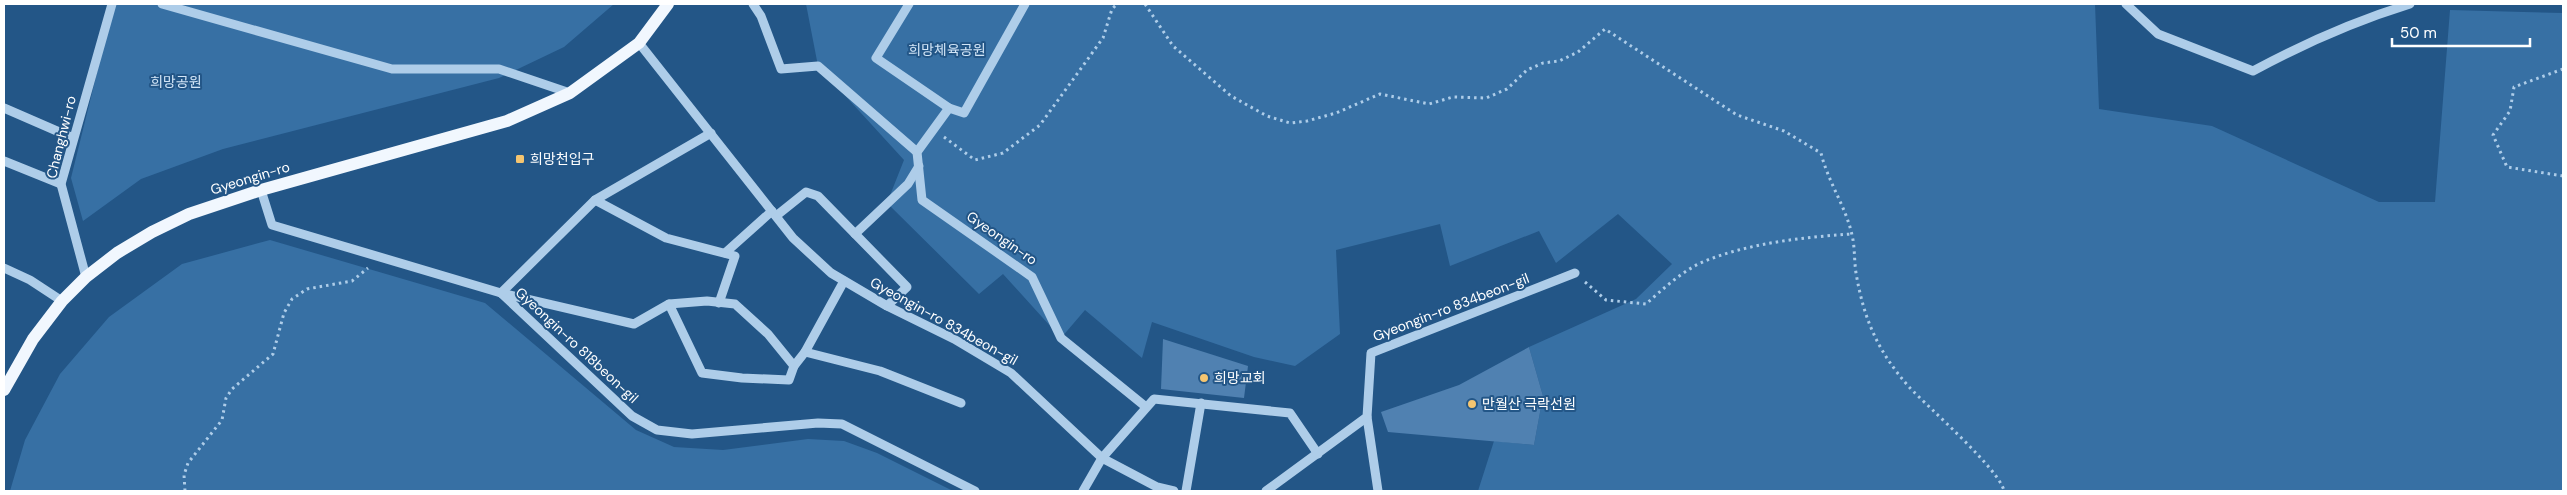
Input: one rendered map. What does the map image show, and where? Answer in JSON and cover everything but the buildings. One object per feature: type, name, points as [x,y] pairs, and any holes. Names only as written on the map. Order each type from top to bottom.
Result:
[{"type":"main road","name":"Gyeongin-ro","points":[[4,390],[33,339],[62,301],[86,277],[117,253],[152,232],[189,214],[261,190],[507,121],[570,93],[639,43],[668,4]]},
{"type":"street","name":"Changhwi-ro","points":[[86,277],[61,184],[112,4]]},
{"type":"street","points":[[162,4],[392,70],[499,70],[570,93]]},
{"type":"street","points":[[753,4],[761,16],[781,68],[818,66],[917,152],[949,108]]},
{"type":"street","points":[[908,4],[876,58],[949,108],[964,113],[1025,4]]},
{"type":"street","points":[[2126,4],[2158,34],[2253,71],[2294,49],[2354,24],[2410,4]]},
{"type":"street","name":"Gyeongin-ro 834beon-gil","points":[[639,43],[793,238],[831,273],[886,306],[954,339],[1011,373],[1102,458],[1157,487],[1174,491]]},
{"type":"street","points":[[4,108],[73,138]]},
{"type":"street","points":[[595,200],[711,133]]},
{"type":"street","name":"Gyeongin-ro","points":[[917,152],[922,200],[1032,277],[1062,338],[1146,407]]},
{"type":"street","points":[[4,161],[61,184]]},
{"type":"street","points":[[855,234],[908,184],[918,166]]},
{"type":"street","name":"Gyeongin-ro 818beon-gil","points":[[261,190],[272,225],[501,293],[634,324],[669,304],[735,304],[768,334],[794,366]]},
{"type":"street","points":[[725,253],[774,213],[806,192],[818,196],[907,287],[886,306]]},
{"type":"street","points":[[595,200],[666,238],[735,256],[719,303]]},
{"type":"street","name":"Gyeongin-ro 818beon-gil","points":[[501,293],[595,200]]},
{"type":"street","points":[[4,268],[30,280],[62,301]]},
{"type":"street","name":"Gyeongin-ro 834beon-gil","points":[[1367,417],[1371,353],[1575,273]]},
{"type":"street","points":[[669,304],[702,373],[742,378],[789,380],[794,366],[804,352],[844,281]]},
{"type":"street","name":"Gyeongin-ro 818beon-gil","points":[[501,293],[632,416],[656,430],[692,434],[818,423],[842,424],[975,491]]},
{"type":"street","points":[[804,352],[880,371],[962,402]]},
{"type":"street","points":[[1083,491],[1102,458],[1154,398],[1290,413],[1318,454]]},
{"type":"street","points":[[1186,491],[1201,403]]},
{"type":"street","points":[[1266,491],[1367,417],[1378,491]]},
{"type":"path","points":[[934,129],[975,160],[1003,153],[1040,125],[1103,38],[1112,9],[1117,4]]},
{"type":"path","points":[[1145,4],[1173,46],[1231,96],[1267,116],[1290,123],[1308,121],[1336,113],[1380,94],[1430,104],[1452,96],[1486,98],[1507,89],[1527,70],[1543,63],[1559,61],[1578,52],[1605,29],[1737,115],[1784,131],[1821,153],[1825,172],[1852,234],[1856,272],[1867,323],[1884,357],[1911,389],[1932,407],[1987,465],[2004,491]]},
{"type":"path","points":[[2563,69],[2514,86],[2510,111],[2493,135],[2507,167],[2563,176]]},
{"type":"path","points":[[1575,273],[1606,300],[1646,304],[1666,286],[1704,262],[1792,240],[1852,234]]},
{"type":"path","points":[[185,491],[184,475],[188,463],[222,420],[226,398],[232,389],[272,354],[284,313],[292,299],[307,289],[352,281],[382,257]]},
{"type":"green space","name":"희망공원","points":[[114,4],[614,4],[564,47],[499,78],[223,149],[141,179],[83,221],[71,178]]},
{"type":"green space","name":"희망체육공원","points":[[806,4],[2095,4],[2099,109],[2212,126],[2379,202],[2435,202],[2450,10],[2563,13],[2563,491],[1478,491],[1494,441],[1534,445],[1543,396],[1529,347],[1636,299],[1672,264],[1618,214],[1556,263],[1539,231],[1450,266],[1440,224],[1336,250],[1340,334],[1295,366],[1254,357],[1152,322],[1142,358],[1085,310],[1061,338],[1003,274],[979,294],[887,203],[904,160],[818,66]]},
{"type":"green space","points":[[270,240],[485,303],[636,430],[674,447],[723,450],[808,439],[844,441],[877,453],[953,491],[10,491],[25,440],[60,374],[109,317],[182,264]]},
{"type":"place","name":"희망천입구","points":[[520,159]]},
{"type":"place","name":"희망교회","points":[[1204,378]]},
{"type":"place","name":"만월산 극락선원","points":[[1472,404]]}]
